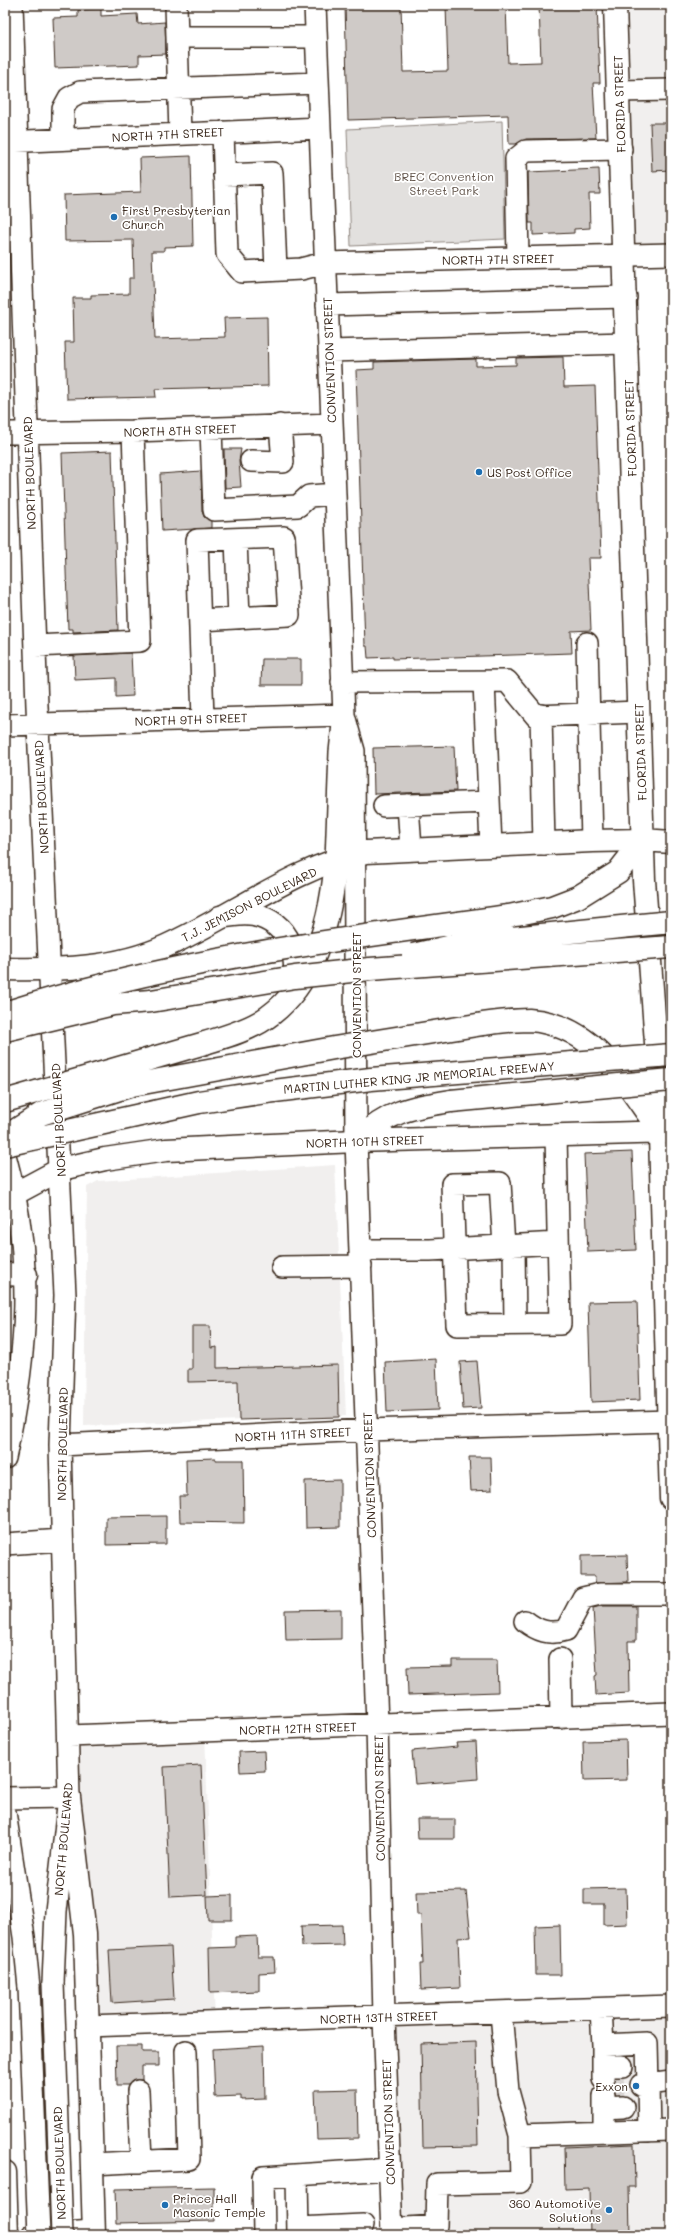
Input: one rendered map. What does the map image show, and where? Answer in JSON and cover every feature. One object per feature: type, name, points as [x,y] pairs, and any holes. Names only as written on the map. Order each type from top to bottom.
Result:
[{"type":"main road","name":"FLORIDA STREET","points":[[615,5],[628,343],[643,840],[666,1132],[671,1498]]},
{"type":"main road","name":"T.J. JEMISON BOULEVARD","points":[[7,969],[106,964],[138,957],[166,946],[291,880],[345,857],[411,849],[643,840]]},
{"type":"main road","points":[[5,1013],[129,979],[169,970],[356,938],[509,916],[552,907],[578,897],[618,872],[643,840],[671,842]]},
{"type":"main road","points":[[5,1101],[205,1043],[241,1031],[261,1021],[291,993],[308,968],[323,934],[334,882],[345,857]]},
{"type":"main road","points":[[220,917],[254,915],[279,928],[286,936],[294,955],[296,972],[291,993]]},
{"type":"main road","points":[[333,973],[470,942],[671,922]]},
{"type":"main road","points":[[5,1030],[113,1004],[151,1001],[253,983],[333,973],[671,947]]},
{"type":"main road","points":[[5,1137],[41,1114],[132,1085],[334,1048],[483,1024],[530,1020],[557,1025],[571,1030],[605,1057],[666,1132]]},
{"type":"main road","name":"MARTIN LUTHER KING JR MEMORIAL FREEWAY","points":[[5,1144],[199,1102],[303,1087],[379,1079],[671,1055]]},
{"type":"main road","points":[[356,1141],[376,1123],[388,1116],[406,1109],[451,1101],[671,1080]]},
{"type":"main road","name":"NORTH 10TH STREET","points":[[10,1196],[61,1169],[105,1159],[166,1150],[356,1141],[666,1132]]},
{"type":"main road","points":[[69,1797],[85,1934],[94,2233]]},
{"type":"main road","points":[[5,2172],[7,2235]]},
{"type":"street","name":"NORTH BOULEVARD","points":[[12,5],[11,142],[28,431],[38,724],[49,968],[61,1169],[65,1295],[60,1445],[69,1736],[69,1797],[56,1911],[53,1983],[62,2235]]},
{"type":"street","points":[[176,5],[180,134]]},
{"type":"street","name":"CONVENTION STREET","points":[[316,5],[316,36],[344,715],[340,752],[361,1258],[377,1725],[384,2017],[392,2229]]},
{"type":"street","points":[[177,37],[316,36]]},
{"type":"street","points":[[63,139],[63,109],[69,98],[80,92],[318,83]]},
{"type":"street","points":[[618,91],[671,90]]},
{"type":"street","name":"NORTH 7TH STREET","points":[[11,142],[320,128]]},
{"type":"street","points":[[223,132],[224,175],[272,173],[276,270]]},
{"type":"street","points":[[518,258],[516,159],[526,151],[621,149]]},
{"type":"street","name":"NORTH 7TH STREET","points":[[224,175],[227,254],[242,272],[301,269],[325,263],[671,254]]},
{"type":"street","points":[[327,305],[626,297]]},
{"type":"street","points":[[329,352],[628,343]]},
{"type":"street","name":"NORTH 8TH STREET","points":[[5,433],[28,431],[133,432],[332,424]]},
{"type":"street","points":[[251,461],[283,462],[280,425]]},
{"type":"street","points":[[211,429],[214,510],[298,506],[309,496],[335,494]]},
{"type":"street","points":[[35,646],[140,641],[133,432]]},
{"type":"street","points":[[201,620],[289,615],[284,537],[197,540],[201,620],[203,719]]},
{"type":"street","points":[[236,539],[239,618]]},
{"type":"street","points":[[587,643],[592,842]]},
{"type":"street","points":[[342,682],[507,681],[536,716],[638,712]]},
{"type":"street","points":[[484,682],[491,846]]},
{"type":"street","name":"NORTH 9TH STREET","points":[[5,725],[344,715]]},
{"type":"street","points":[[541,715],[544,844]]},
{"type":"street","points":[[384,806],[488,802]]},
{"type":"street","points":[[408,805],[411,849]]},
{"type":"street","points":[[515,1324],[509,1246],[500,1183],[452,1184],[457,1325],[560,1324],[556,1135]]},
{"type":"street","points":[[5,1155],[10,1196],[16,1274],[27,1309],[16,1408],[5,1458]]},
{"type":"street","points":[[282,1267],[454,1249],[558,1243]]},
{"type":"street","name":"NORTH 11TH STREET","points":[[60,1445],[367,1430],[669,1421]]},
{"type":"street","points":[[5,1544],[62,1540]]},
{"type":"street","points":[[525,1621],[537,1630],[554,1633],[566,1630],[583,1598],[600,1594],[671,1594]]},
{"type":"street","points":[[560,1658],[561,1718]]},
{"type":"street","name":"NORTH 12TH STREET","points":[[69,1736],[671,1713]]},
{"type":"street","points":[[5,1798],[69,1797]]},
{"type":"street","name":"NORTH BOULEVARD","points":[[5,1812],[24,1937],[29,1986],[33,2047],[39,2235]]},
{"type":"street","name":"NORTH 13TH STREET","points":[[87,2026],[671,2006]]},
{"type":"street","points":[[601,2009],[603,2045],[627,2086],[649,2131]]},
{"type":"street","points":[[297,2175],[298,2232],[436,2226],[437,2184],[522,2182],[520,2135],[508,2091],[501,2013]]},
{"type":"street","points":[[603,2045],[647,2043],[604,2132]]},
{"type":"street","points":[[92,2164],[189,2159],[186,2051]]},
{"type":"street","points":[[627,2086],[671,2081]]},
{"type":"street","points":[[138,2091],[141,2162]]},
{"type":"street","points":[[520,2135],[671,2130]]},
{"type":"street","points":[[264,2235],[263,2177],[390,2169]]},
{"type":"street","points":[[32,2235],[94,2233]]},
{"type":"shaded area","points":[[615,5],[671,5],[671,254],[624,256]]},
{"type":"shaded area","points":[[335,1165],[346,1416],[84,1426],[87,1187],[98,1181]]},
{"type":"shaded area","points":[[205,1731],[215,2022],[87,2026],[69,1736]]},
{"type":"shaded area","points":[[671,2006],[671,2235],[392,2235],[384,2017]]},
{"type":"green space","name":"BREC Convention Street Park","points":[[502,121],[505,239],[351,246],[347,129]]},
{"type":"building","points":[[345,5],[401,5],[403,72],[448,71],[446,5],[506,5],[508,63],[541,62],[539,5],[597,5],[600,83],[593,83],[596,138],[526,139],[516,144],[509,144],[508,115],[348,120]]},
{"type":"building","points":[[101,9],[101,16],[137,14],[138,24],[165,22],[166,54],[139,55],[139,65],[55,68],[53,18],[78,17],[78,10]]},
{"type":"building","points":[[650,123],[671,123],[671,170],[652,171]]},
{"type":"building","points":[[191,156],[193,246],[164,247],[164,251],[152,251],[155,339],[225,337],[224,318],[267,317],[268,386],[155,389],[156,397],[67,399],[65,342],[74,342],[73,298],[91,298],[91,295],[129,294],[129,278],[134,278],[133,240],[65,241],[64,195],[141,192],[140,158]]},
{"type":"building","points":[[599,169],[600,194],[589,194],[590,228],[574,229],[574,233],[533,235],[533,223],[529,223],[528,172]]},
{"type":"building","name":"US Post Office","points":[[563,357],[564,387],[595,386],[601,558],[588,558],[591,630],[571,631],[572,653],[393,659],[393,657],[368,658],[367,646],[365,646],[356,370],[374,369],[374,362],[476,359],[476,366],[516,365],[516,358]]},
{"type":"building","points":[[224,449],[241,449],[239,461],[241,487],[225,488]]},
{"type":"building","points":[[112,451],[118,630],[73,632],[73,629],[68,629],[62,453]]},
{"type":"building","points":[[201,471],[202,511],[204,517],[211,521],[211,528],[162,531],[160,474]]},
{"type":"building","points":[[131,653],[133,696],[116,697],[116,678],[75,680],[74,656]]},
{"type":"building","points":[[262,659],[301,659],[301,685],[261,685]]},
{"type":"building","points":[[454,746],[456,791],[374,794],[373,748]]},
{"type":"building","points":[[632,1152],[636,1250],[588,1252],[584,1154]]},
{"type":"building","points":[[637,1301],[640,1400],[591,1402],[588,1302]]},
{"type":"building","points":[[192,1326],[210,1326],[211,1348],[217,1347],[217,1368],[338,1365],[339,1417],[239,1420],[238,1381],[188,1382],[188,1369],[192,1369]]},
{"type":"building","points":[[436,1359],[438,1410],[387,1412],[385,1362]]},
{"type":"building","points":[[477,1361],[481,1408],[463,1409],[460,1362]]},
{"type":"building","points":[[469,1457],[491,1457],[492,1490],[471,1491]]},
{"type":"building","points":[[215,1458],[215,1460],[243,1460],[244,1523],[180,1522],[179,1496],[187,1496],[186,1459]]},
{"type":"building","points":[[340,1480],[340,1527],[306,1528],[305,1481]]},
{"type":"building","points":[[166,1516],[166,1544],[106,1545],[106,1517]]},
{"type":"building","points":[[627,1555],[628,1582],[595,1583],[595,1576],[581,1576],[581,1556]]},
{"type":"building","points":[[601,1606],[636,1606],[636,1641],[628,1641],[629,1693],[596,1695],[595,1676],[597,1675],[593,1608]]},
{"type":"building","points":[[341,1609],[341,1639],[286,1640],[285,1610]]},
{"type":"building","points":[[452,1660],[497,1660],[498,1692],[408,1695],[407,1667],[452,1666]]},
{"type":"building","points":[[626,1740],[627,1780],[584,1781],[583,1741]]},
{"type":"building","points":[[476,1742],[478,1779],[415,1784],[412,1751],[457,1747],[456,1743]]},
{"type":"building","points":[[264,1751],[265,1771],[240,1772],[239,1752]]},
{"type":"building","points":[[201,1765],[207,1895],[170,1897],[164,1767]]},
{"type":"building","points":[[417,1819],[455,1819],[455,1839],[418,1839]]},
{"type":"building","points":[[626,1888],[627,1924],[604,1925],[604,1904],[584,1904],[584,1889]]},
{"type":"building","points":[[466,1891],[471,1937],[458,1938],[460,1988],[421,1990],[420,1964],[423,1964],[421,1915],[417,1915],[416,1892]]},
{"type":"building","points":[[232,1895],[232,1920],[208,1920],[207,1896]]},
{"type":"building","points":[[342,1925],[343,1945],[302,1946],[301,1926]]},
{"type":"building","points":[[560,1925],[561,1975],[536,1975],[535,1926]]},
{"type":"building","points":[[257,1936],[258,1957],[274,1957],[275,1972],[259,1973],[259,1991],[210,1993],[209,1948],[235,1947],[235,1937]]},
{"type":"building","points":[[171,1947],[174,1999],[112,2003],[109,1950]]},
{"type":"building","points":[[476,2042],[478,2146],[423,2147],[421,2044]]},
{"type":"building","points":[[116,2046],[142,2046],[142,2052],[159,2052],[159,2066],[142,2066],[142,2080],[132,2081],[128,2085],[117,2085]]},
{"type":"building","points":[[264,2046],[265,2099],[241,2100],[241,2096],[215,2097],[213,2049]]},
{"type":"building","points":[[357,2089],[358,2138],[317,2139],[315,2090]]},
{"type":"building","name":"360 Automotive Solutions","points":[[634,2144],[635,2187],[629,2187],[630,2235],[590,2235],[589,2188],[565,2189],[564,2147]]},
{"type":"building","name":"Prince Hall Masonic Temple","points":[[214,2187],[214,2221],[116,2223],[115,2189]]},
{"type":"tunnel","points":[[603,2086],[641,2085]]},
{"type":"place","name":"First Presbyterian Church","points":[[114,217]]},
{"type":"place","name":"US Post Office","points":[[479,472]]},
{"type":"place","name":"Exxon","points":[[636,2086]]},
{"type":"place","name":"Prince Hall Masonic Temple","points":[[165,2205]]},
{"type":"place","name":"360 Automotive Solutions","points":[[609,2210]]}]
